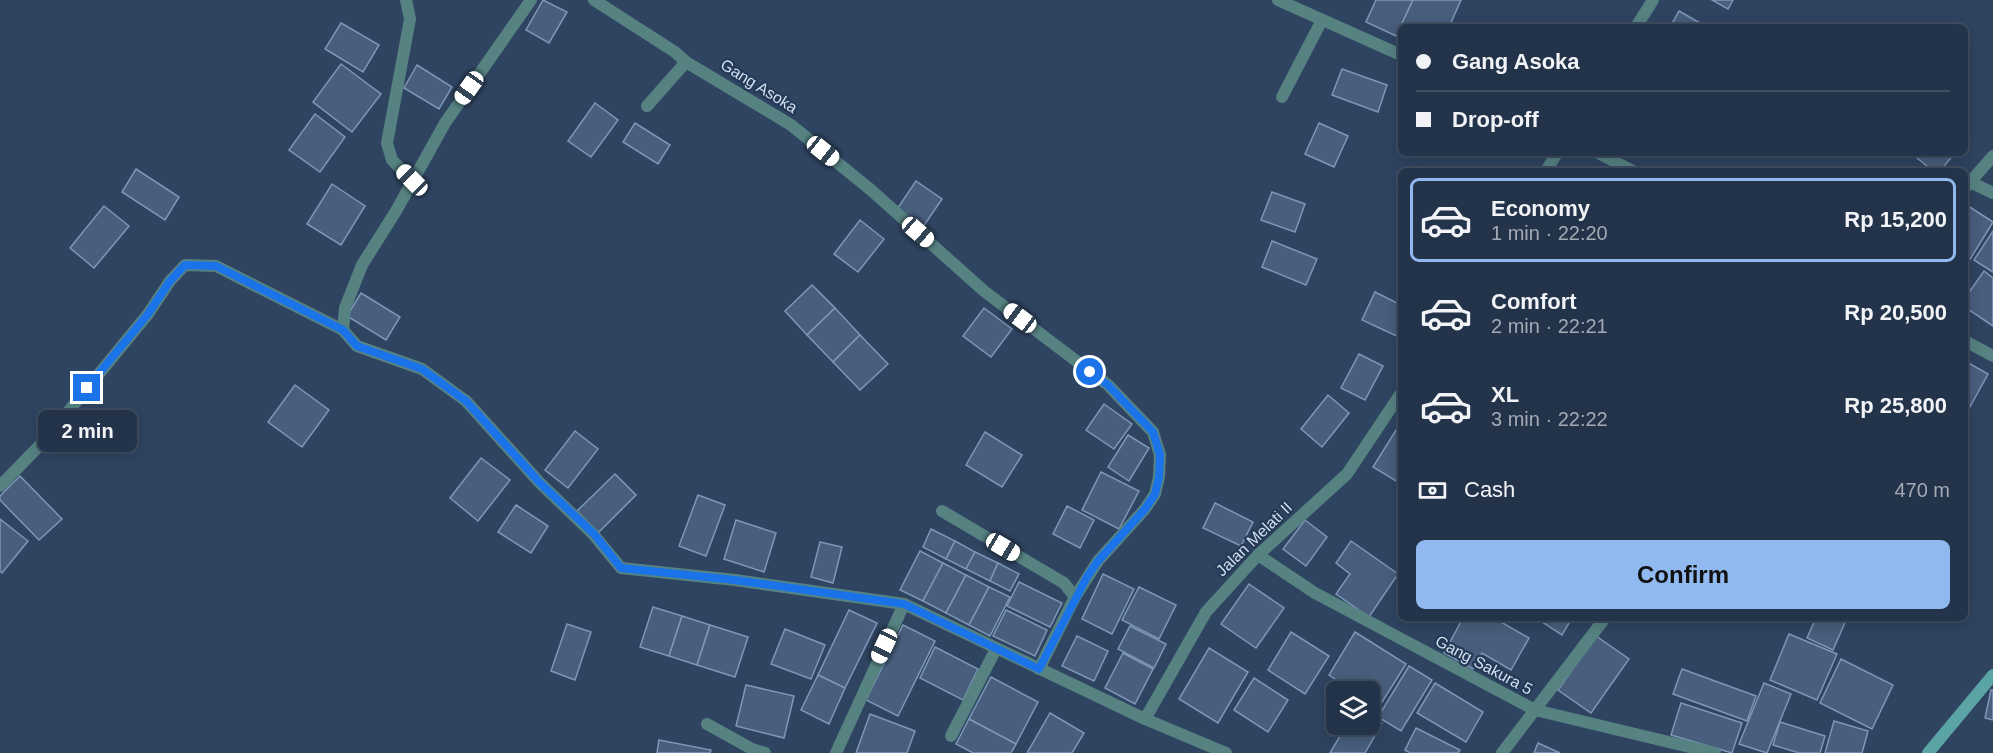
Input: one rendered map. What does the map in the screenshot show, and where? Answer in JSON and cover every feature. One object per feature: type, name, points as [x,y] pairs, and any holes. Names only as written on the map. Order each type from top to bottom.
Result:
[{"type":"street","points":[[406,0],[410,19],[387,143],[392,160],[412,180]]},
{"type":"street","points":[[343,330],[345,308],[362,265],[396,211],[445,123],[531,0]]},
{"type":"street","name":"Gang Asoka","points":[[594,0],[675,52],[686,62],[791,125],[871,190],[984,291],[1108,385],[1153,432],[1160,455],[1159,477],[1155,494],[1145,509],[1098,561],[1075,597],[1039,669]]},
{"type":"street","points":[[1278,0],[1398,54]]},
{"type":"street","points":[[1638,24],[1653,0]]},
{"type":"street","points":[[1282,97],[1322,20]]},
{"type":"street","points":[[647,106],[686,62]]},
{"type":"street","points":[[1604,156],[1627,168]]},
{"type":"street","points":[[1993,156],[1968,185],[1993,193]]},
{"type":"street","points":[[0,486],[44,441],[185,265],[216,266],[343,330],[357,346],[422,369],[466,401],[540,483],[594,534],[621,568],[735,580],[904,604],[1145,719],[1226,753]]},
{"type":"street","points":[[1968,343],[1993,356]]},
{"type":"street","name":"Jalan Melati II","points":[[1145,719],[1206,612],[1258,555],[1347,474],[1398,398]]},
{"type":"street","points":[[942,511],[1064,583],[1075,597]]},
{"type":"street","name":"Gang Sakura 5","points":[[1258,555],[1315,593],[1535,710],[1715,753]]},
{"type":"street","points":[[836,753],[904,604]]},
{"type":"street","points":[[1502,753],[1603,621]]},
{"type":"street","points":[[951,736],[996,649]]},
{"type":"street","points":[[1928,753],[1993,675]]},
{"type":"street","points":[[706,724],[752,749],[765,753]]},
{"type":"building","points":[[543,0],[567,12],[549,43],[526,30]]},
{"type":"building","points":[[1376,0],[1413,0],[1402,24],[1398,24],[1396,36],[1366,22]]},
{"type":"building","points":[[1413,0],[1461,0],[1450,24],[1402,24]]},
{"type":"building","points":[[1712,0],[1733,0],[1728,9]]},
{"type":"building","points":[[1679,11],[1702,24],[1672,24]]},
{"type":"building","points":[[341,23],[379,45],[363,72],[325,49]]},
{"type":"building","points":[[341,64],[381,94],[352,132],[313,102]]},
{"type":"building","points":[[417,65],[452,87],[439,109],[404,88]]},
{"type":"building","points":[[1342,69],[1387,85],[1378,112],[1332,95]]},
{"type":"building","points":[[595,103],[618,120],[591,157],[568,141]]},
{"type":"building","points":[[315,114],[345,137],[320,172],[289,150]]},
{"type":"building","points":[[635,123],[670,145],[658,164],[623,142]]},
{"type":"building","points":[[1319,123],[1348,136],[1334,167],[1305,154]]},
{"type":"building","points":[[1915,156],[1952,156],[1942,168],[1929,168]]},
{"type":"building","points":[[136,169],[179,197],[165,220],[122,192]]},
{"type":"building","points":[[916,181],[942,199],[921,230],[895,212]]},
{"type":"building","points":[[332,184],[365,206],[341,245],[307,224]]},
{"type":"building","points":[[1272,192],[1305,204],[1295,232],[1261,220]]},
{"type":"building","points":[[104,206],[129,226],[94,268],[70,248]]},
{"type":"building","points":[[1968,206],[1993,222],[1968,260]]},
{"type":"building","points":[[860,220],[884,239],[858,272],[834,254]]},
{"type":"building","points":[[1993,231],[1993,272],[1974,260]]},
{"type":"building","points":[[1272,241],[1317,259],[1306,285],[1262,267]]},
{"type":"building","points":[[1984,271],[1993,278],[1993,326],[1968,309],[1968,294]]},
{"type":"building","points":[[812,285],[835,308],[807,335],[785,311]]},
{"type":"building","points":[[1375,292],[1398,304],[1398,337],[1362,320]]},
{"type":"building","points":[[361,293],[400,317],[386,340],[347,316]]},
{"type":"building","points":[[835,308],[860,335],[833,362],[807,335]]},
{"type":"building","points":[[984,308],[1012,329],[991,357],[963,336]]},
{"type":"building","points":[[860,335],[888,364],[860,390],[833,362]]},
{"type":"building","points":[[1359,354],[1383,366],[1365,400],[1341,388]]},
{"type":"building","points":[[1968,363],[1988,374],[1968,411]]},
{"type":"building","points":[[295,385],[329,410],[302,447],[268,422]]},
{"type":"building","points":[[1328,395],[1349,413],[1322,447],[1301,429]]},
{"type":"building","points":[[1104,404],[1132,424],[1114,449],[1086,430]]},
{"type":"building","points":[[1396,430],[1398,432],[1398,482],[1373,467]]},
{"type":"building","points":[[575,431],[598,449],[568,488],[545,470]]},
{"type":"building","points":[[985,432],[1022,455],[1002,487],[966,465]]},
{"type":"building","points":[[1128,435],[1149,448],[1129,481],[1108,467]]},
{"type":"building","points":[[481,458],[510,480],[478,521],[450,498]]},
{"type":"building","points":[[1101,472],[1139,491],[1119,529],[1082,510]]},
{"type":"building","points":[[615,474],[636,495],[598,533],[577,511]]},
{"type":"building","points":[[20,476],[62,519],[39,540],[0,500],[0,496]]},
{"type":"building","points":[[698,495],[725,505],[706,556],[679,546]]},
{"type":"building","points":[[1215,503],[1253,522],[1241,546],[1203,528]]},
{"type":"building","points":[[516,505],[548,526],[531,553],[498,532]]},
{"type":"building","points":[[1067,506],[1094,520],[1080,548],[1053,534]]},
{"type":"building","points":[[0,519],[28,541],[2,573],[0,571]]},
{"type":"building","points":[[736,520],[776,533],[764,572],[724,559]]},
{"type":"building","points":[[1305,520],[1327,537],[1306,566],[1283,549]]},
{"type":"building","points":[[931,529],[955,541],[946,559],[923,547]]},
{"type":"building","points":[[955,541],[975,552],[966,569],[946,559]]},
{"type":"building","points":[[1351,541],[1398,574],[1369,617],[1336,594],[1350,574],[1336,563]]},
{"type":"building","points":[[820,542],[842,547],[833,583],[811,577]]},
{"type":"building","points":[[920,551],[943,563],[923,601],[900,590]]},
{"type":"building","points":[[975,552],[998,563],[990,581],[966,569]]},
{"type":"building","points":[[943,563],[966,575],[946,613],[923,601]]},
{"type":"building","points":[[998,563],[1019,574],[1010,591],[990,581]]},
{"type":"building","points":[[1103,574],[1134,589],[1112,634],[1082,619]]},
{"type":"building","points":[[966,575],[989,587],[969,625],[946,613]]},
{"type":"building","points":[[1019,582],[1062,603],[1050,627],[1007,606]]},
{"type":"building","points":[[1249,584],[1284,608],[1256,648],[1221,624]]},
{"type":"building","points":[[989,587],[1010,597],[990,636],[969,625]]},
{"type":"building","points":[[1139,587],[1176,605],[1159,639],[1122,620]]},
{"type":"building","points":[[653,607],[682,616],[669,656],[640,647]]},
{"type":"building","points":[[849,610],[877,623],[845,688],[818,675]]},
{"type":"building","points":[[1006,610],[1047,630],[1035,656],[993,636]]},
{"type":"building","points":[[682,616],[710,625],[697,665],[669,656]]},
{"type":"building","points":[[1461,621],[1499,621],[1529,638],[1511,670],[1482,653],[1473,669],[1444,653]]},
{"type":"building","points":[[1541,621],[1570,621],[1562,635]]},
{"type":"building","points":[[1815,621],[1846,621],[1833,650],[1807,638]]},
{"type":"building","points":[[567,624],[591,632],[575,680],[551,671]]},
{"type":"building","points":[[710,625],[748,637],[735,677],[697,665]]},
{"type":"building","points":[[903,625],[935,641],[898,716],[866,700]]},
{"type":"building","points":[[1130,626],[1166,644],[1154,668],[1118,649]]},
{"type":"building","points":[[785,629],[825,645],[811,679],[771,664]]},
{"type":"building","points":[[1291,632],[1329,656],[1305,694],[1268,670]]},
{"type":"building","points":[[1355,632],[1406,664],[1380,705],[1380,681],[1338,681],[1329,675]]},
{"type":"building","points":[[1789,634],[1837,654],[1817,700],[1770,680]]},
{"type":"building","points":[[1077,636],[1108,651],[1094,681],[1062,666]]},
{"type":"building","points":[[1596,636],[1629,659],[1591,713],[1558,690]]},
{"type":"building","points":[[935,647],[978,669],[963,700],[920,678]]},
{"type":"building","points":[[1209,648],[1248,672],[1218,723],[1179,699]]},
{"type":"building","points":[[1123,653],[1153,669],[1135,704],[1105,688]]},
{"type":"building","points":[[1841,659],[1893,685],[1872,729],[1820,703]]},
{"type":"building","points":[[1409,666],[1432,680],[1401,731],[1380,718],[1380,714]]},
{"type":"building","points":[[1682,669],[1756,696],[1747,721],[1673,694]]},
{"type":"building","points":[[818,675],[845,688],[829,724],[801,710]]},
{"type":"building","points":[[991,677],[1038,702],[1016,744],[969,719]]},
{"type":"building","points":[[1254,678],[1288,700],[1268,732],[1234,710]]},
{"type":"building","points":[[1435,683],[1483,712],[1466,742],[1417,713]]},
{"type":"building","points":[[1764,683],[1791,694],[1767,753],[1739,744]]},
{"type":"building","points":[[746,685],[794,696],[784,738],[736,726]]},
{"type":"building","points":[[1991,690],[1993,690],[1993,720],[1985,718]]},
{"type":"building","points":[[1681,703],[1742,723],[1732,753],[1671,735]]},
{"type":"building","points":[[1050,713],[1084,733],[1072,753],[1027,753]]},
{"type":"building","points":[[870,714],[915,731],[907,753],[856,753]]},
{"type":"building","points":[[969,719],[1016,744],[1011,753],[973,753],[956,744]]},
{"type":"building","points":[[1834,721],[1868,731],[1862,753],[1825,753]]},
{"type":"building","points":[[1780,722],[1825,736],[1820,753],[1799,753],[1773,745]]},
{"type":"building","points":[[1416,728],[1460,750],[1458,753],[1410,753],[1405,750]]},
{"type":"building","points":[[1341,735],[1375,735],[1365,753],[1330,753]]},
{"type":"building","points":[[659,740],[711,750],[710,753],[657,753]]},
{"type":"building","points":[[1538,743],[1560,753],[1534,753]]},
{"type":"route","points":[[87,388],[185,265],[216,266],[343,330],[357,346],[422,369],[466,401],[540,483],[594,534],[621,568],[735,580],[904,604],[1039,669],[1087,577],[1098,561],[1145,509],[1155,494],[1159,477],[1160,455],[1153,432],[1108,385],[1090,372]]}]
